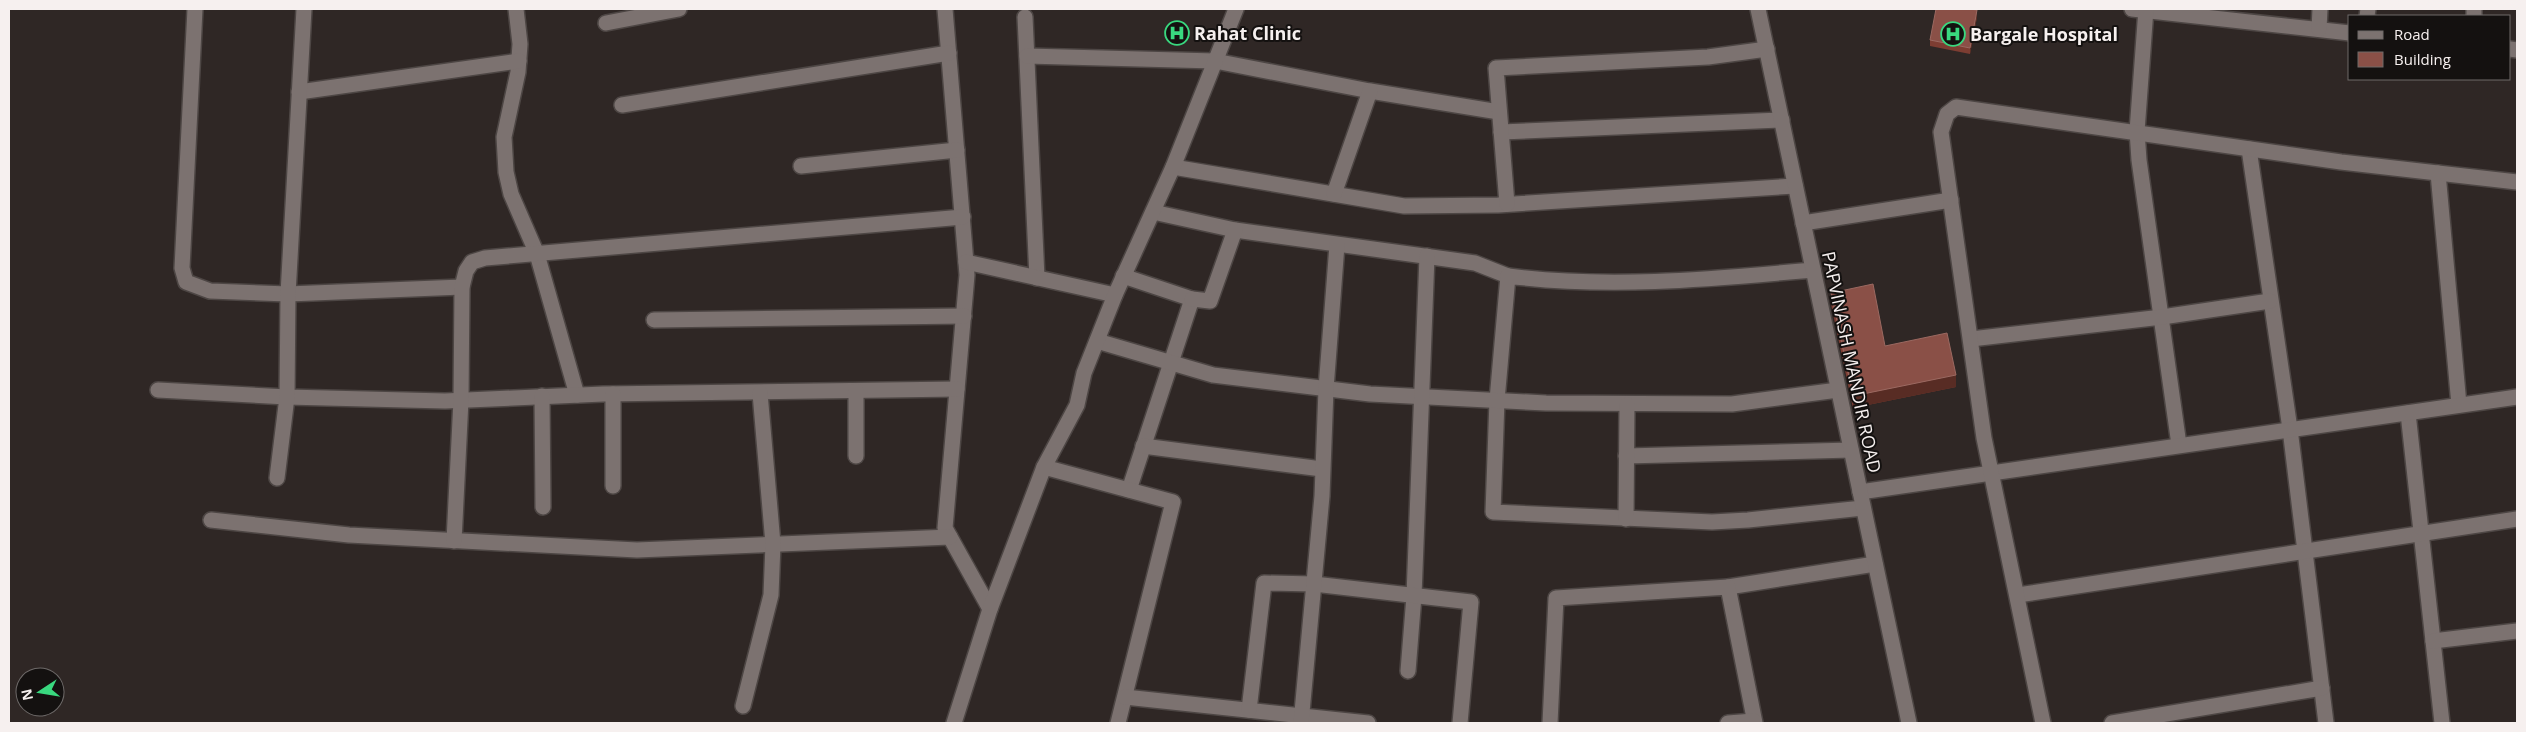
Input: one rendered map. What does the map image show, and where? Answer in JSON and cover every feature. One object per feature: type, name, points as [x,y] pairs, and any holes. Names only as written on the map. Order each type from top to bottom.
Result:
[{"type":"street","points":[[195,9],[182,268],[186,282],[210,290],[288,294],[462,287]]},
{"type":"street","points":[[277,478],[287,397],[288,294],[304,9]]},
{"type":"street","points":[[516,9],[520,44],[519,61],[504,136],[506,172],[511,194],[537,254],[577,395]]},
{"type":"street","points":[[606,23],[679,9]]},
{"type":"street","points":[[945,9],[966,262],[964,316],[946,528],[990,609]]},
{"type":"street","points":[[954,723],[990,609],[1044,468],[1077,405],[1084,373],[1115,295],[1173,167],[1236,9]]},
{"type":"street","name":"PAPVINASH MANDIR ROAD","points":[[1758,9],[1909,723]]},
{"type":"street","points":[[2179,445],[2137,132],[2142,9],[2229,14],[2348,33]]},
{"type":"street","points":[[2319,29],[2320,9]]},
{"type":"street","points":[[1026,17],[1037,278]]},
{"type":"street","points":[[1507,204],[1496,68],[1708,57],[1766,49]]},
{"type":"street","points":[[622,105],[949,53]]},
{"type":"street","points":[[1027,56],[1215,61],[1370,91],[1499,112]]},
{"type":"street","points":[[299,92],[519,61]]},
{"type":"street","points":[[1334,194],[1370,91]]},
{"type":"street","points":[[2043,723],[1984,438],[1941,132],[1947,114],[1956,107],[2249,148],[2517,182]]},
{"type":"street","points":[[1501,132],[1782,120]]},
{"type":"street","points":[[2249,148],[2290,429],[2326,723]]},
{"type":"street","points":[[801,166],[957,150]]},
{"type":"street","points":[[1173,167],[1404,206],[1507,204],[1795,186]]},
{"type":"street","points":[[2438,173],[2459,405]]},
{"type":"street","points":[[1803,223],[1951,200]]},
{"type":"street","points":[[1153,212],[1235,230],[1427,256],[1475,264],[1508,276],[1566,282],[1690,281],[1813,270]]},
{"type":"street","points":[[454,541],[461,400],[462,287],[466,271],[472,262],[486,258],[963,217]]},
{"type":"street","points":[[1123,276],[1192,298],[1210,300],[1235,230]]},
{"type":"street","points":[[1301,720],[1314,584],[1337,245]]},
{"type":"street","points":[[1408,670],[1414,596],[1427,256]]},
{"type":"street","points":[[966,262],[1115,295]]},
{"type":"street","points":[[1508,276],[1496,400],[1493,512],[1712,522],[1863,508]]},
{"type":"street","points":[[1129,490],[1192,298]]},
{"type":"street","points":[[1971,339],[2162,317],[2270,300]]},
{"type":"street","points":[[654,320],[964,316]]},
{"type":"street","points":[[1097,341],[1213,376],[1326,389],[1421,397],[1627,405],[1732,404],[1838,390]]},
{"type":"street","points":[[158,390],[287,397],[461,400],[613,394],[957,389]]},
{"type":"street","points":[[856,391],[856,456]]},
{"type":"street","points":[[743,706],[771,595],[774,544],[760,393]]},
{"type":"street","points":[[613,394],[613,486]]},
{"type":"street","points":[[542,396],[543,508]]},
{"type":"street","points":[[1860,492],[2517,398]]},
{"type":"street","points":[[1626,518],[1627,405]]},
{"type":"street","points":[[2408,413],[2442,723]]},
{"type":"street","points":[[1143,446],[1322,469]]},
{"type":"street","points":[[1626,456],[1851,450]]},
{"type":"street","points":[[1044,468],[1173,502],[1118,723]]},
{"type":"street","points":[[2018,595],[2517,519]]},
{"type":"street","points":[[210,520],[349,535],[637,550],[950,537]]},
{"type":"street","points":[[1550,723],[1556,598],[1728,587],[1875,564]]},
{"type":"street","points":[[1249,710],[1264,583],[1314,584],[1471,602],[1460,723]]},
{"type":"street","points":[[1728,587],[1754,722],[1728,723]]},
{"type":"street","points":[[2433,641],[2517,631]]},
{"type":"street","points":[[2112,723],[2200,716],[2322,688]]},
{"type":"street","points":[[1125,697],[1249,710],[1301,720],[1368,723]]},
{"type":"building","points":[[1936,9],[1977,10],[1970,48],[1930,40]]},
{"type":"building","points":[[1873,284],[1885,346],[1947,333],[1956,375],[1853,396],[1831,293]]},
{"type":"place","name":"Rahat Clinic","points":[[1177,33]]},
{"type":"place","name":"Bargale Hospital","points":[[1953,34]]}]
